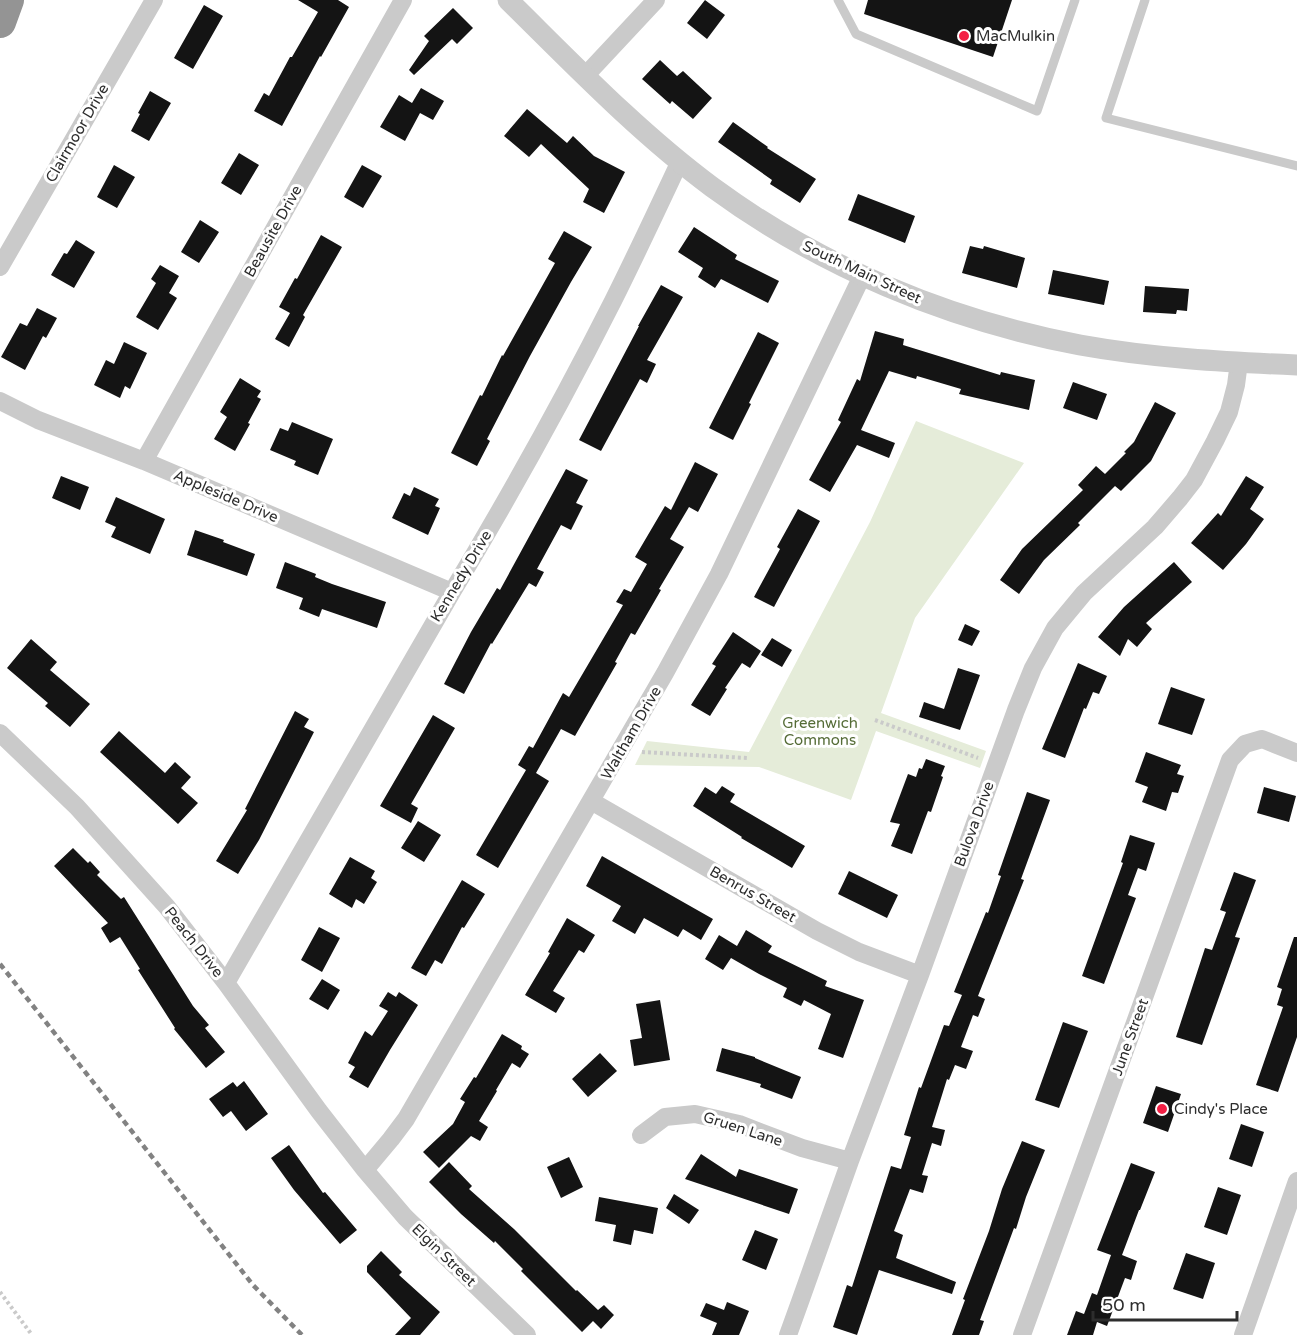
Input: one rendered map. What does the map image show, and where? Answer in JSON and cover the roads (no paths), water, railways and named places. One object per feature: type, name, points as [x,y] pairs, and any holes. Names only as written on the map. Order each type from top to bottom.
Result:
[{"type":"highway","points":[[0,22],[8,0]]},
{"type":"street","name":"Clairmoor Drive","points":[[0,267],[154,0]]},
{"type":"street","name":"Beausite Drive","points":[[144,461],[403,0]]},
{"type":"street","name":"South Main Street","points":[[508,0],[636,124],[713,187],[804,246],[862,276],[940,308],[1037,336],[1125,352],[1297,365]]},
{"type":"street","points":[[585,76],[656,0]]},
{"type":"street","name":"Kennedy Drive","points":[[226,983],[551,420],[613,301],[680,161]]},
{"type":"street","name":"Waltham Drive","points":[[365,1170],[406,1119],[665,673],[719,574],[862,276]]},
{"type":"street","name":"Bulova Drive","points":[[788,1335],[1033,668],[1055,628],[1083,593],[1155,527],[1194,480],[1229,412],[1239,362]]},
{"type":"street","name":"Appleside Drive","points":[[0,401],[38,420],[144,461],[452,591]]},
{"type":"street","name":"Peach Drive","points":[[0,733],[77,807],[167,907],[365,1170]]},
{"type":"street","name":"June Street","points":[[1022,1335],[1230,760],[1245,744],[1262,739],[1297,753]]},
{"type":"street","name":"Benrus Street","points":[[591,801],[817,931],[860,952],[920,975]]},
{"type":"street","name":"Gruen Lane","points":[[641,1135],[665,1117],[695,1114],[739,1124],[802,1148],[850,1161]]},
{"type":"street","name":"Elgin Street","points":[[365,1170],[405,1217],[527,1335]]},
{"type":"street","points":[[1243,1335],[1297,1181]]},
{"type":"lane","points":[[838,0],[856,34],[1037,111],[1076,0]]},
{"type":"lane","points":[[1145,0],[1106,118],[1297,166]]},
{"type":"railway","points":[[0,964],[253,1285],[302,1335]]},
{"type":"place","name":"MacMulkin","points":[[964,36]]},
{"type":"place","name":"Cindy's Place","points":[[1162,1109]]},
{"type":"park label","name":"Greenwich Commons","points":[[820,732]]}]
